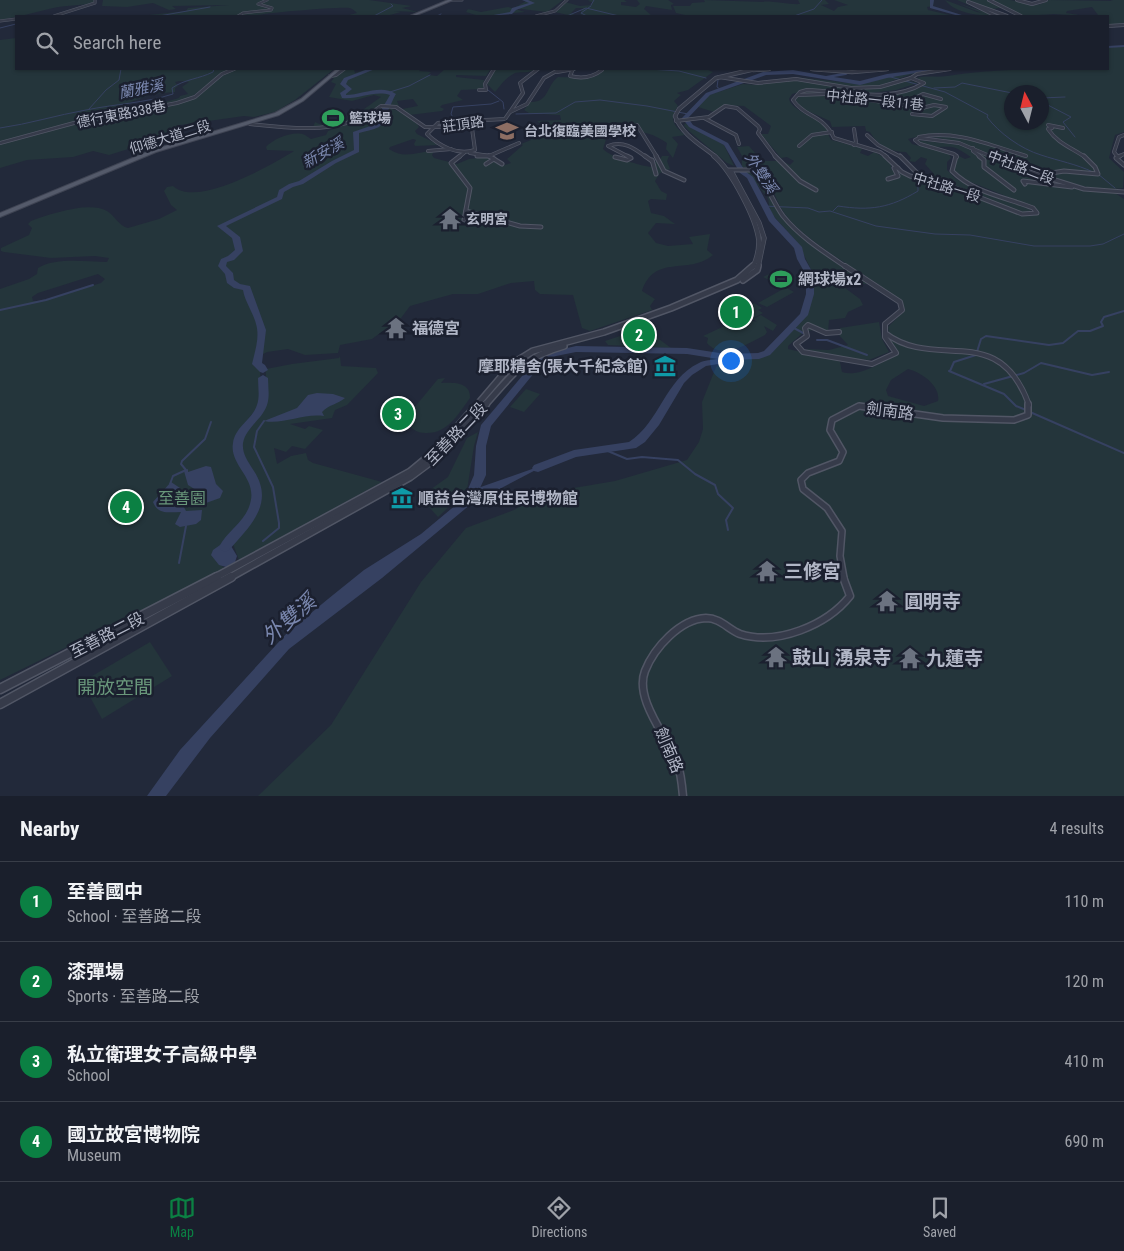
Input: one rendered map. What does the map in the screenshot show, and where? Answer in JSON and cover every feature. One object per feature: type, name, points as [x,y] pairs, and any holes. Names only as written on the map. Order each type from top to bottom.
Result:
[{"type":"main road","points":[[414,15],[451,0]]},
{"type":"main road","name":"仰德大道二段","points":[[0,215],[154,151],[250,124],[286,110],[338,70]]},
{"type":"street","points":[[57,15],[95,3],[95,0]]},
{"type":"street","points":[[240,15],[271,10],[272,8],[258,4],[267,0]]},
{"type":"street","points":[[451,0],[462,0]]},
{"type":"street","points":[[539,15],[555,10],[567,0]]},
{"type":"street","points":[[989,0],[1020,15]]},
{"type":"street","points":[[1017,0],[1032,4],[1046,0]]},
{"type":"street","points":[[994,15],[968,2],[1004,15]]},
{"type":"street","points":[[0,21],[15,18]]},
{"type":"street","points":[[1109,26],[1124,24]]},
{"type":"street","name":"德行東路338巷","points":[[0,143],[74,123],[176,104],[195,97],[222,74],[232,70]]},
{"type":"street","points":[[330,76],[336,75],[343,70]]},
{"type":"street","points":[[479,90],[486,90],[485,84],[493,70]]},
{"type":"street","points":[[510,112],[523,93],[520,83],[537,70]]},
{"type":"street","points":[[510,112],[525,108],[538,90],[542,79],[559,70]]},
{"type":"street","points":[[556,72],[569,70]]},
{"type":"street","points":[[574,70],[570,76],[582,78],[594,77],[602,70]]},
{"type":"street","points":[[719,78],[752,70]]},
{"type":"street","points":[[761,70],[736,73],[719,78],[702,88],[676,113],[678,122],[709,117],[725,106],[736,108],[741,114],[757,124],[760,129],[758,133],[769,150],[800,183],[816,190]]},
{"type":"street","points":[[828,70],[869,70]]},
{"type":"street","points":[[835,70],[843,71]]},
{"type":"street","points":[[851,71],[864,70]]},
{"type":"street","points":[[719,78],[752,83],[796,79],[841,87],[873,88],[911,78],[917,74],[943,70]]},
{"type":"street","points":[[797,95],[815,90],[876,95],[910,89],[924,83],[911,78]]},
{"type":"street","name":"中社路一段11巷","points":[[797,95],[823,93],[894,102],[922,108],[938,104],[946,107],[932,116],[912,114]]},
{"type":"street","points":[[894,102],[911,100],[923,94],[942,99]]},
{"type":"street","name":"中社路一段","points":[[797,95],[794,97],[794,104],[824,122],[837,140],[885,155],[906,174],[958,189],[1022,214],[1037,214],[1033,208],[991,193],[960,178],[952,171],[957,157],[954,154],[920,144],[915,140],[919,138]]},
{"type":"street","name":"莊頂路","points":[[250,124],[286,128],[337,127],[367,117],[381,106],[391,106],[399,109],[423,126],[448,127],[470,121],[505,119],[510,112]]},
{"type":"street","points":[[701,118],[736,135],[739,144]]},
{"type":"street","points":[[470,153],[475,150],[472,142],[474,132],[470,121],[438,123],[432,127],[428,136],[433,140],[452,149],[479,157],[489,156],[519,143]]},
{"type":"street","name":"至善路二段","points":[[0,704],[410,478],[441,454],[515,370],[534,356],[670,312],[704,299],[752,275],[761,262],[764,238],[730,169],[678,122]]},
{"type":"street","points":[[637,125],[648,148],[656,174]]},
{"type":"street","points":[[1038,175],[1064,171],[1098,174],[1093,164],[1052,137],[1048,129],[1052,128],[1048,125],[1063,128]]},
{"type":"street","points":[[854,129],[856,142],[854,145]]},
{"type":"street","points":[[799,146],[812,135],[832,132]]},
{"type":"street","points":[[867,135],[872,142],[901,156],[914,173],[926,180]]},
{"type":"street","points":[[919,138],[919,136],[938,135],[973,139],[1026,156]]},
{"type":"street","points":[[1124,135],[1119,136],[1114,152],[1117,160],[1124,165]]},
{"type":"street","name":"中社路二段","points":[[919,138],[959,143],[1038,175],[1073,186],[1102,192],[1124,192]]},
{"type":"street","points":[[615,156],[627,160],[631,158],[608,146],[623,144],[644,155],[652,162]]},
{"type":"street","points":[[648,148],[661,163],[664,171],[684,180]]},
{"type":"street","points":[[973,148],[972,151],[984,160],[984,167],[1014,190]]},
{"type":"street","points":[[428,151],[452,149]]},
{"type":"street","points":[[464,153],[451,162],[470,188],[466,211],[463,216],[464,220]]},
{"type":"street","points":[[1117,156],[1124,154]]},
{"type":"street","points":[[489,156],[502,164]]},
{"type":"street","points":[[486,164],[494,159]]},
{"type":"street","points":[[888,179],[898,176],[894,168],[898,168]]},
{"type":"street","points":[[730,169],[754,170],[760,176],[783,215],[808,238],[900,302],[902,310],[885,324],[885,337],[896,353],[872,364],[798,350],[796,344],[807,336],[804,328],[808,325],[826,333],[839,332]]},
{"type":"street","name":"至善路二段","points":[[0,689],[171,602],[410,472],[435,452],[512,364],[522,356],[536,350],[605,331],[702,296],[746,275],[755,263],[758,248],[757,232],[730,169]]},
{"type":"street","points":[[1025,184],[1023,181],[1066,188],[1073,186]]},
{"type":"street","points":[[466,211],[520,226],[541,227]]},
{"type":"street","name":"劍南路","points":[[682,796],[682,780],[677,762],[648,704],[642,685],[646,667],[655,652],[689,622],[702,618],[714,619],[741,634],[761,636],[778,634],[804,628],[844,606],[850,596],[839,562],[842,532],[826,508],[803,489],[801,480],[808,473],[839,461],[843,452],[830,430],[832,420],[848,410],[859,406],[943,418],[1014,420],[1024,419],[1030,411],[1025,394],[1010,371],[983,354],[968,350],[915,347],[895,341],[885,333]]},
{"type":"green space","points":[[0,0],[93,0],[95,2],[55,7],[0,20]]},
{"type":"green space","points":[[103,0],[369,0],[412,6],[402,8],[418,12],[394,11],[401,12],[390,15],[349,15],[357,13],[351,8],[345,8],[259,15],[149,15],[186,11],[188,8],[229,5],[172,6],[176,9],[169,10],[153,3],[127,7],[102,6]]},
{"type":"green space","points":[[528,0],[563,0],[547,12],[514,8]]},
{"type":"green space","points":[[624,0],[627,2],[621,2],[621,5],[636,7],[640,4],[637,0],[668,0],[674,4],[671,5],[672,10],[646,6],[644,9],[651,15],[583,15],[580,14],[583,8],[576,8],[571,13],[573,15],[555,12],[565,2],[580,6],[591,5],[592,2],[588,1]]},
{"type":"green space","points":[[704,0],[800,4],[798,0],[825,0],[829,4],[821,5],[834,11],[838,7],[848,5],[834,0],[934,0],[933,6],[927,7],[928,10],[950,15],[685,15],[676,13],[673,6],[690,6],[692,3],[705,2]]},
{"type":"green space","points":[[945,0],[977,12],[982,13],[957,3],[991,14],[983,9],[988,8],[971,1],[965,1],[984,11],[957,0],[1010,0],[1034,5],[1049,0],[1124,0],[1124,23],[1109,25],[1109,15],[1098,15],[1092,7],[1067,11],[1066,13],[1079,15],[1022,15],[1005,7],[993,9],[1003,15],[982,15],[965,12],[950,5]]},
{"type":"green space","points":[[508,7],[525,12],[502,14],[504,15],[476,15],[466,12],[468,9],[481,12]]},
{"type":"green space","points":[[15,38],[15,70],[231,70],[221,74],[190,98],[125,113],[124,110],[115,112],[115,114],[0,142],[0,40]],"holes":[[[175,82],[189,82],[182,87],[188,94],[179,98],[141,109],[110,110],[152,94],[175,92],[175,88],[178,86]]]},
{"type":"green space","points":[[1124,46],[1124,132],[1115,135],[1109,158],[1124,172],[1123,188],[1096,188],[1070,183],[1019,165],[1015,166],[963,144],[948,140],[934,137],[908,139],[912,144],[949,154],[951,158],[947,162],[947,170],[956,179],[1028,208],[1032,212],[1023,213],[985,197],[926,180],[922,177],[933,173],[925,164],[927,159],[921,157],[915,162],[909,161],[911,158],[906,152],[895,151],[885,147],[870,132],[866,131],[865,126],[832,127],[830,121],[799,107],[795,98],[807,90],[792,94],[789,99],[800,111],[828,127],[827,132],[831,140],[858,147],[862,149],[860,153],[868,156],[874,152],[891,161],[891,169],[988,201],[1017,214],[1029,216],[1040,213],[1035,208],[961,178],[953,171],[957,155],[965,159],[971,157],[962,151],[952,147],[924,145],[916,140],[961,145],[1020,170],[1094,191],[1115,193],[1124,199],[1124,796],[258,796],[331,725],[421,582],[466,528],[514,510],[544,493],[615,481],[687,460],[699,442],[703,429],[702,402],[716,367],[726,360],[758,358],[772,352],[806,316],[813,296],[810,267],[797,242],[770,212],[768,198],[750,176],[742,171],[753,172],[781,214],[799,234],[869,284],[851,284],[845,288],[860,299],[863,305],[848,312],[845,318],[829,320],[828,332],[822,334],[813,330],[804,332],[788,346],[788,349],[837,360],[840,362],[842,372],[849,373],[863,371],[897,355],[898,351],[890,340],[888,327],[905,310],[902,301],[808,237],[785,214],[770,183],[765,177],[752,168],[742,167],[742,156],[737,147],[749,146],[762,161],[782,161],[790,165],[794,161],[787,157],[781,158],[761,134],[768,134],[771,126],[744,106],[725,105],[714,112],[698,107],[709,95],[743,84],[758,85],[790,80],[850,88],[879,88],[905,80],[918,83],[896,90],[861,94],[886,94],[914,90],[926,83],[917,78],[1007,70],[1109,70],[1109,48]],"holes":[[[908,369],[924,376],[936,390],[938,401],[924,406],[888,396],[886,390],[891,380]]]},
{"type":"green space","points":[[234,70],[333,70],[295,100],[275,112],[254,117],[244,116],[180,125],[169,132],[174,135],[140,142],[138,146],[109,155],[93,151],[73,157],[27,160],[0,168],[0,143],[68,126],[172,105],[196,97],[224,74]]},
{"type":"green space","points":[[343,70],[354,70],[355,73],[364,70],[420,70],[431,72],[428,75],[437,76],[444,70],[490,70],[486,76],[456,75],[456,77],[484,80],[483,89],[461,90],[457,96],[463,100],[442,105],[440,107],[444,109],[442,111],[409,115],[402,109],[418,106],[413,99],[397,101],[399,106],[378,106],[367,115],[339,125],[313,127],[315,122],[323,125],[341,123],[350,119],[381,97],[374,95],[352,101],[329,97],[336,84],[331,82],[334,78],[331,78]]},
{"type":"green space","points":[[494,70],[532,70],[515,73],[495,92],[487,84]]},
{"type":"green space","name":"至善園","points":[[603,70],[708,70],[713,72],[688,90],[677,93],[681,95],[674,101],[678,106],[673,118],[675,125],[685,135],[672,137],[678,144],[673,158],[666,149],[667,143],[660,138],[646,133],[623,131],[608,133],[603,149],[619,158],[650,167],[655,167],[653,162],[659,161],[662,156],[669,156],[667,161],[670,169],[660,173],[655,181],[661,191],[667,194],[666,200],[651,199],[648,201],[651,213],[664,216],[675,224],[656,223],[648,233],[656,243],[668,246],[693,244],[689,237],[710,234],[707,250],[713,255],[693,264],[664,268],[655,272],[648,279],[642,291],[655,299],[650,306],[652,310],[590,331],[582,328],[573,295],[540,294],[535,290],[534,281],[511,283],[478,294],[453,294],[410,306],[401,318],[372,339],[340,345],[338,353],[305,355],[288,349],[267,352],[254,359],[255,367],[260,369],[261,398],[258,407],[243,425],[235,440],[255,497],[249,516],[212,555],[225,569],[0,680],[0,289],[29,279],[37,274],[38,268],[54,262],[107,262],[109,258],[95,256],[51,258],[4,252],[1,251],[1,248],[29,235],[32,228],[28,224],[31,221],[69,210],[90,207],[99,208],[107,211],[128,228],[159,219],[177,210],[171,205],[164,191],[167,187],[173,186],[184,191],[198,192],[215,189],[268,166],[294,151],[267,150],[266,147],[269,144],[279,138],[290,134],[305,135],[311,139],[326,135],[328,131],[368,117],[381,107],[405,114],[419,127],[415,131],[417,134],[439,145],[415,146],[416,140],[413,139],[390,147],[389,149],[395,152],[406,154],[434,151],[432,155],[434,158],[457,164],[469,159],[487,157],[502,166],[511,163],[507,159],[523,145],[521,144],[531,140],[533,133],[542,125],[537,121],[561,120],[560,115],[529,113],[524,110],[530,102],[541,100],[558,77],[587,78],[597,76]],"holes":[[[98,274],[105,279],[101,283],[43,301],[33,301],[32,297],[38,293]]]},
{"type":"green space","points":[[938,70],[912,74],[875,87],[844,86],[795,77],[859,84],[893,75]]},
{"type":"green space","points":[[685,123],[724,145],[734,166],[727,163],[689,131],[684,126]]},
{"type":"green space","points":[[779,269],[794,276],[795,281],[785,287],[794,292],[767,307],[758,303],[785,288],[763,277]]},
{"type":"green space","points":[[739,303],[748,306],[754,303],[762,308],[758,310],[763,313],[750,320],[757,322],[753,319],[761,315],[777,325],[773,331],[764,326],[767,332],[765,335],[736,349],[720,350],[713,348],[707,343],[708,338],[703,336],[746,316],[738,319],[724,310]]},
{"type":"green space","points":[[879,322],[882,339],[889,352],[869,360],[834,357],[806,349],[829,350],[848,345],[839,335],[840,328]]},
{"type":"green space","points":[[644,328],[671,348],[608,345],[605,341]]},
{"type":"green space","points":[[340,356],[341,366],[376,368],[378,373],[347,405],[335,410],[332,418],[290,424],[305,429],[309,426],[323,430],[305,449],[292,446],[286,452],[274,448],[277,464],[291,456],[306,453],[308,460],[313,463],[382,482],[239,560],[233,544],[255,517],[261,500],[258,480],[246,459],[241,443],[244,432],[264,408],[267,394],[266,369],[339,358]]},
{"type":"green space","points":[[445,378],[441,383],[460,384],[468,389],[470,393],[470,398],[452,422],[440,430],[425,433],[418,432],[408,424],[405,428],[399,426],[438,379]]},
{"type":"green space","points":[[526,389],[540,394],[524,412],[510,407]]},
{"type":"green space","points":[[478,432],[467,490],[438,517],[420,497],[448,477],[467,438]]},
{"type":"green space","name":"開放空間","points":[[150,642],[172,676],[102,719],[82,682]]},
{"type":"water","points":[[317,393],[333,394],[345,398],[324,410],[322,412],[324,416],[308,416],[271,422],[264,421],[297,408],[308,395]]},
{"type":"water","name":"外雙溪","points":[[549,463],[471,504],[382,578],[289,649],[210,738],[166,796],[147,796],[180,750],[287,633],[328,599],[364,570],[421,534],[475,489]]},
{"type":"water","points":[[206,466],[211,467],[216,484],[223,491],[220,498],[206,503],[197,497],[200,494],[198,492],[195,493],[196,490],[188,485],[184,471],[188,469],[188,472]]},
{"type":"water","points":[[171,482],[180,488],[180,499],[186,511],[202,510],[201,520],[196,524],[180,527],[175,524],[181,512],[164,512],[155,506],[153,502]]},
{"type":"water","points":[[230,538],[234,539],[231,546],[237,556],[235,562],[226,567],[219,565],[211,555],[213,550]]},
{"type":"waterway","name":"新安溪","points":[[497,15],[511,13],[513,9],[533,3],[524,0]]},
{"type":"waterway","points":[[591,5],[594,0]]},
{"type":"waterway","points":[[797,15],[814,9],[822,0]]},
{"type":"waterway","points":[[932,0],[931,7],[959,15]]},
{"type":"waterway","name":"蘭雅溪","points":[[376,15],[393,6],[391,4]]},
{"type":"waterway","points":[[588,8],[591,6]]},
{"type":"waterway","name":"蘭雅溪","points":[[165,15],[210,7]]},
{"type":"waterway","points":[[569,15],[588,8]]},
{"type":"waterway","points":[[585,15],[581,13],[588,8]]},
{"type":"waterway","points":[[588,8],[615,15]]},
{"type":"waterway","name":"蘭雅溪","points":[[0,28],[15,24]]},
{"type":"waterway","points":[[1109,47],[1124,46]]},
{"type":"waterway","name":"蘭雅溪","points":[[89,109],[106,90],[119,80],[121,70]]},
{"type":"waterway","name":"蘭雅溪","points":[[0,128],[75,112],[162,97],[173,94],[172,88],[177,85],[213,72],[214,70]]},
{"type":"waterway","name":"新安溪","points":[[263,370],[257,364],[262,330],[249,299],[247,288],[237,286],[230,281],[229,273],[222,266],[224,261],[239,251],[236,237],[221,226],[280,198],[281,191],[291,185],[301,183],[334,162],[357,151],[356,132],[378,125],[393,94],[383,91],[344,97],[343,93],[349,89],[343,84],[346,79],[369,70]]},
{"type":"waterway","points":[[664,70],[679,71],[706,78]]},
{"type":"waterway","points":[[827,77],[844,74],[850,70]]},
{"type":"waterway","name":"外雙溪","points":[[471,496],[480,475],[481,446],[486,425],[536,365],[553,354],[576,349],[687,351],[726,357],[759,356],[767,353],[804,315],[810,294],[810,275],[801,259],[798,247],[772,219],[750,177],[742,172],[726,144],[691,126],[685,118],[708,94],[765,73],[793,72],[860,83],[887,76],[928,70]]},
{"type":"waterway","points":[[390,92],[409,86],[430,75]]},
{"type":"waterway","points":[[887,76],[945,92],[988,115],[987,117],[998,129],[1026,149],[1093,172]]},
{"type":"waterway","points":[[718,80],[717,87],[720,89]]},
{"type":"waterway","points":[[934,88],[955,87],[962,83],[1004,91]]},
{"type":"waterway","points":[[488,90],[503,102],[504,109]]},
{"type":"waterway","points":[[1049,98],[1065,97]]},
{"type":"waterway","points":[[516,114],[556,113],[575,102],[600,100],[688,114]]},
{"type":"waterway","points":[[454,119],[451,114],[453,107],[491,104],[499,101]]},
{"type":"waterway","points":[[1049,106],[1071,117],[1063,122],[1075,137]]},
{"type":"waterway","points":[[1098,174],[1115,188]]},
{"type":"waterway","points":[[833,211],[838,206],[870,208],[889,205],[918,191],[918,183]]},
{"type":"waterway","points":[[763,206],[808,208],[819,212],[830,211],[876,226],[935,234],[970,235],[1034,246],[1090,246],[1103,244],[1124,234]]},
{"type":"waterway","points":[[0,310],[46,300],[93,285]]},
{"type":"waterway","points":[[950,371],[954,362],[976,355],[981,339],[986,336],[1049,345],[1063,343],[1078,331],[1090,331],[1103,326],[1101,322],[1104,317],[1124,311]]},
{"type":"waterway","points":[[792,327],[805,334]]},
{"type":"waterway","points":[[817,340],[827,340],[867,355]]},
{"type":"waterway","name":"外雙溪","points":[[538,468],[574,454],[632,445],[641,439],[655,423],[680,381],[703,364],[721,361],[725,358]]},
{"type":"waterway","points":[[984,384],[1024,373],[1041,363],[1092,375],[1109,372]]},
{"type":"waterway","points":[[949,371],[1004,394],[1016,406],[1026,410]]},
{"type":"waterway","name":"新安溪","points":[[225,547],[247,521],[257,503],[258,493],[255,482],[241,458],[238,451],[238,443],[241,433],[263,404],[263,378]]},
{"type":"waterway","points":[[1030,412],[1124,453]]},
{"type":"waterway","points":[[263,541],[279,528],[273,487],[254,447],[257,431],[264,421]]},
{"type":"waterway","points":[[170,484],[173,476],[186,470],[181,464],[182,461],[205,439],[211,422]]},
{"type":"waterway","points":[[603,449],[627,459],[642,457],[678,460],[695,474],[715,485],[718,494],[733,508],[726,520],[728,530]]},
{"type":"waterway","points":[[179,563],[186,526]]},
{"type":"place","name":"籃球場","points":[[333,118]]},
{"type":"place","name":"台北復臨美國學校","points":[[507,131]]},
{"type":"place","name":"玄明宮","points":[[450,219]]},
{"type":"place","name":"網球場x2","points":[[781,279]]},
{"type":"place","name":"至善國中","points":[[736,312]]},
{"type":"place","name":"福德宮","points":[[396,328]]},
{"type":"place","name":"漆彈場","points":[[639,335]]},
{"type":"place","name":"摩耶精舍(張大千紀念館)","points":[[665,366]]},
{"type":"place","name":"私立衛理女子高級中學","points":[[398,414]]},
{"type":"place","name":"順益台灣原住民博物館","points":[[402,498]]},
{"type":"place","name":"國立故宮博物院","points":[[126,507]]},
{"type":"place","name":"三修宮","points":[[767,571]]},
{"type":"place","name":"圓明寺","points":[[887,601]]},
{"type":"place","name":"鼓山 湧泉寺","points":[[776,657]]},
{"type":"place","name":"九蓮寺","points":[[910,658]]}]
